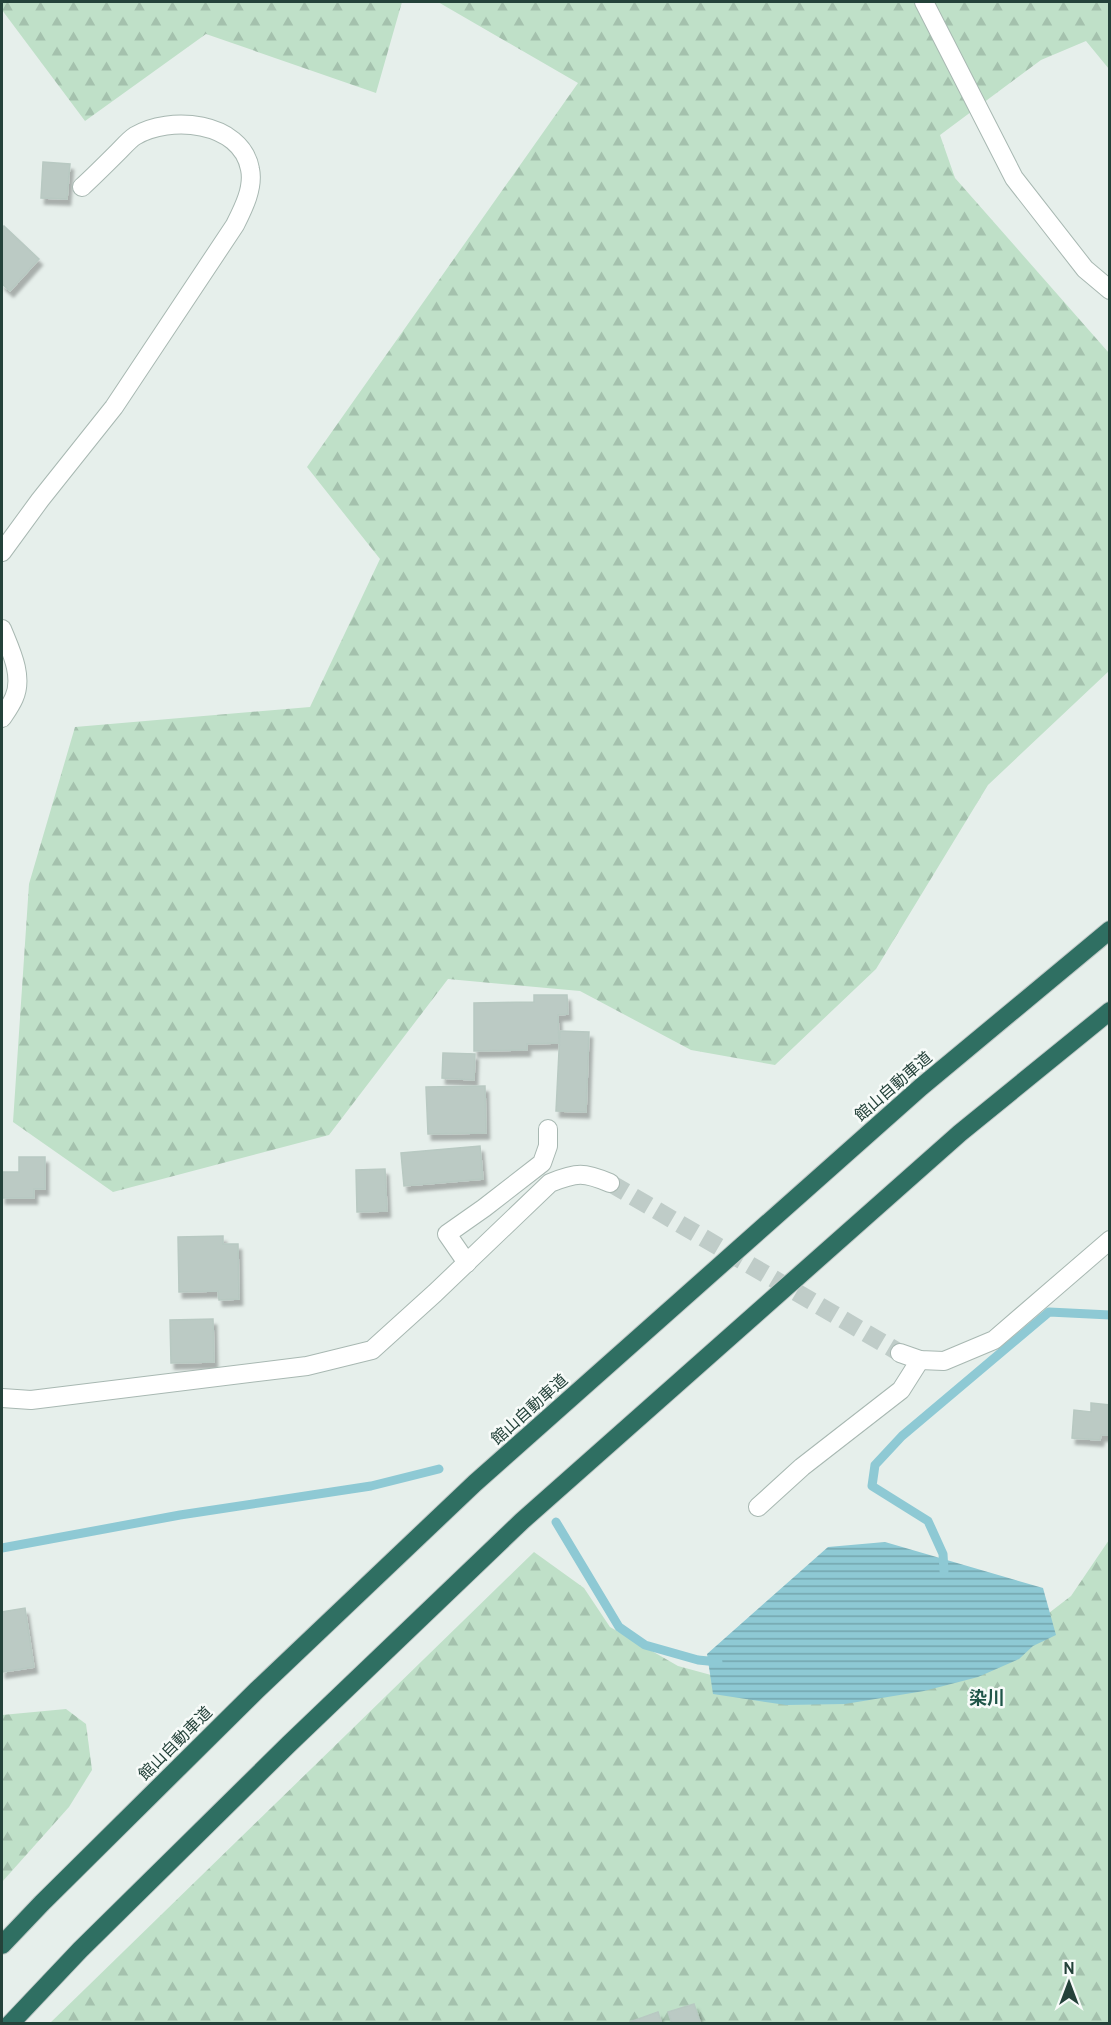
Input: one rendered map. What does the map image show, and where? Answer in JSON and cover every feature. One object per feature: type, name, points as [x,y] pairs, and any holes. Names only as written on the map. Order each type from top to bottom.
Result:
[{"type":"highway","name":"館山自動車道","points":[[2,1945],[50,1894],[256,1690],[475,1483],[921,1087],[1110,930]]},
{"type":"highway","points":[[10,2024],[80,1950],[289,1744],[522,1521],[960,1133],[1110,1011]]},
{"type":"street","points":[[924,2],[1014,178],[1085,269],[1110,290]]},
{"type":"street","points":[[2,552],[114,407],[235,225],[245,203],[251,180],[244,154],[231,138],[211,129],[176,123],[160,126],[134,136],[82,187]]},
{"type":"street","points":[[2,629],[14,659],[16,677],[15,696],[2,718]]},
{"type":"street","points":[[467,1263],[447,1234],[542,1162],[548,1146],[548,1129]]},
{"type":"street","points":[[2,1398],[31,1400],[307,1366],[372,1350],[550,1184],[568,1176],[589,1174],[610,1184]]},
{"type":"street","points":[[900,1353],[920,1360],[944,1361],[994,1340],[1110,1239]]},
{"type":"street","points":[[758,1507],[802,1467],[901,1390],[920,1360]]},
{"type":"green space","points":[[2,2],[402,2],[376,93],[206,34],[85,121],[2,10]]},
{"type":"green space","points":[[438,2],[1109,2],[1109,69],[1086,41],[1041,60],[940,135],[955,178],[1109,353],[1109,671],[988,785],[876,969],[775,1065],[691,1050],[580,991],[448,979],[329,1135],[113,1192],[13,1122],[29,884],[75,727],[310,707],[380,559],[307,467],[578,83]]},
{"type":"green space","points":[[1109,1540],[1109,2023],[49,2024],[534,1552],[584,1588],[610,1627],[678,1666],[744,1684],[1032,1626],[1071,1596]]},
{"type":"green space","points":[[66,1709],[86,1724],[92,1770],[69,1807],[2,1882],[2,1715]]},
{"type":"water","points":[[885,1542],[1043,1588],[1056,1635],[1033,1646],[1019,1659],[978,1677],[924,1691],[845,1704],[786,1705],[713,1694],[707,1654],[828,1547]]},
{"type":"building","points":[[43,162],[70,164],[67,199],[41,198]]},
{"type":"building","points":[[4,226],[39,259],[10,291],[2,284],[2,229]]},
{"type":"building","points":[[534,995],[567,995],[568,1014],[558,1015],[559,1043],[527,1044],[527,1050],[474,1051],[474,1003],[534,1002]]},
{"type":"building","points":[[560,1031],[589,1032],[586,1112],[556,1111]]},
{"type":"building","points":[[443,1053],[475,1054],[474,1080],[442,1078]]},
{"type":"building","points":[[485,1086],[486,1133],[428,1134],[426,1087]]},
{"type":"building","points":[[480,1146],[483,1179],[404,1186],[401,1153]]},
{"type":"building","points":[[19,1157],[45,1157],[45,1189],[34,1189],[34,1198],[2,1198],[2,1172],[19,1172]]},
{"type":"building","points":[[385,1169],[387,1211],[357,1212],[356,1170]]},
{"type":"building","points":[[223,1236],[223,1244],[238,1244],[239,1299],[219,1300],[218,1291],[179,1292],[178,1237]]},
{"type":"building","points":[[213,1319],[214,1362],[171,1363],[170,1320]]},
{"type":"building","points":[[1091,1403],[1110,1405],[1110,1435],[1101,1435],[1100,1440],[1072,1438],[1074,1410],[1091,1412]]},
{"type":"building","points":[[25,1608],[34,1667],[2,1672],[2,1612]]},
{"type":"building","points":[[694,2004],[701,2024],[672,2024],[668,2012]]},
{"type":"building","points":[[658,2012],[662,2024],[631,2024],[630,2022]]},
{"type":"waterway","points":[[944,1571],[943,1554],[928,1521],[872,1486],[875,1465],[902,1436],[1049,1312],[1110,1315]]},
{"type":"waterway","points":[[2,1548],[180,1515],[371,1486],[439,1469]]},
{"type":"waterway","points":[[556,1522],[619,1627],[645,1645],[698,1660],[718,1662]]},
{"type":"tunnel","points":[[610,1183],[900,1353]]},
{"type":"district","name":"染川","points":[[987,1698]]}]
